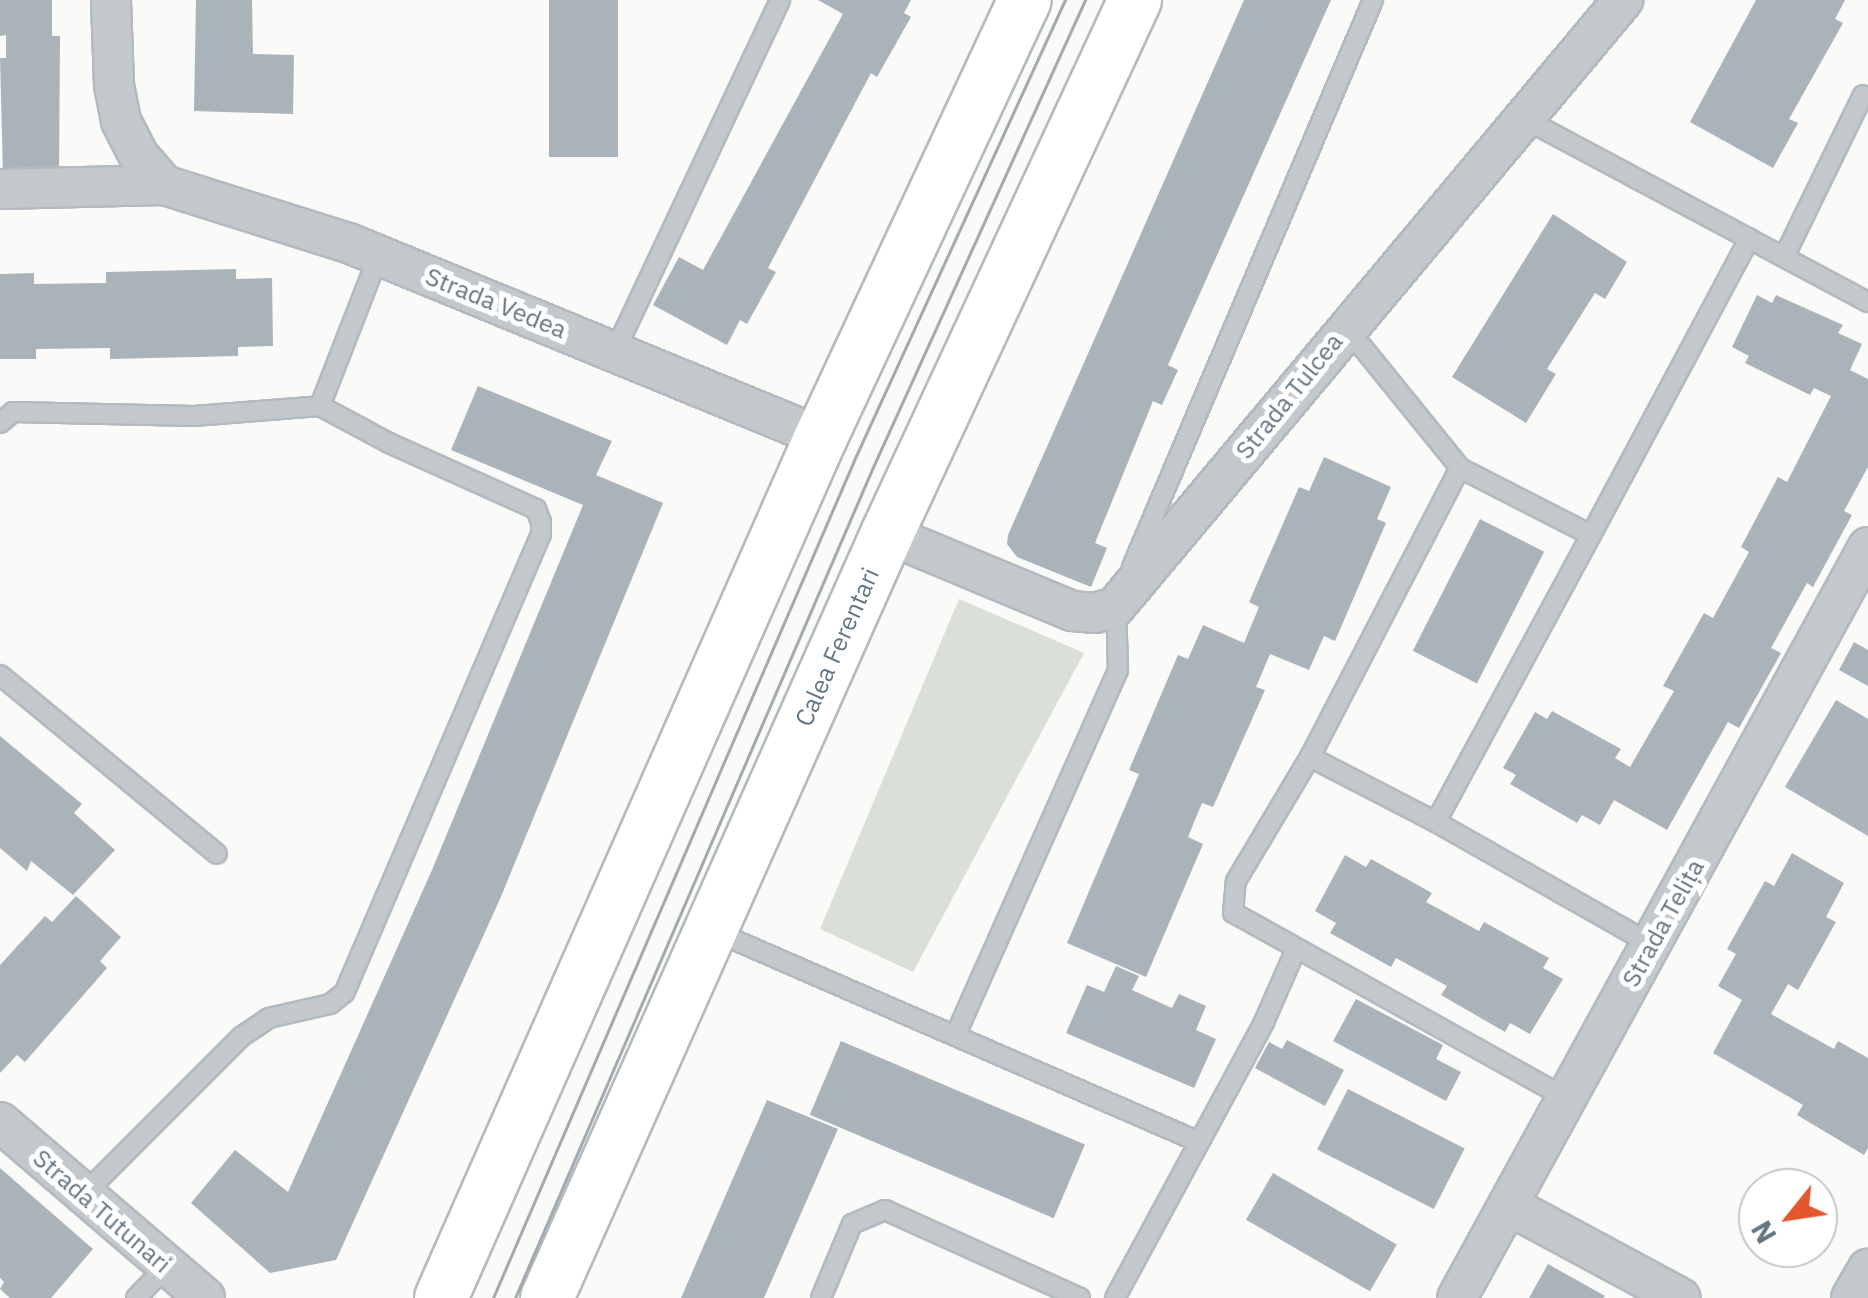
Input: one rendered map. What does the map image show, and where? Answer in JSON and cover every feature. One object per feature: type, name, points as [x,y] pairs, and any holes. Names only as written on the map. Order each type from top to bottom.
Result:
[{"type":"main road","points":[[441,1298],[821,437],[1024,0]]},
{"type":"main road","name":"Calea Ferentari","points":[[547,1298],[887,534],[1135,0]]},
{"type":"street","points":[[111,0],[114,86],[121,121],[138,156],[164,185]]},
{"type":"street","name":"Strada Tulcea","points":[[1115,606],[1623,0]]},
{"type":"street","name":"Strada Vedea","points":[[0,190],[164,185],[378,256],[821,437]]},
{"type":"street","points":[[887,534],[1072,612],[1094,613],[1115,606]]},
{"type":"street","name":"Strada Telița","points":[[1457,1298],[1868,547]]},
{"type":"street","name":"Strada Tutunari","points":[[0,1122],[165,1268],[205,1298]]},
{"type":"street","points":[[1508,1205],[1665,1294]]},
{"type":"street","points":[[1851,1298],[1868,1269]]},
{"type":"lane","points":[[615,351],[780,0]]},
{"type":"lane","points":[[956,1034],[1118,670],[1115,606],[1373,0]]},
{"type":"lane","points":[[1784,257],[1862,95]]},
{"type":"lane","points":[[1522,118],[1868,302]]},
{"type":"lane","points":[[1436,822],[1749,238]]},
{"type":"lane","points":[[320,406],[378,256]]},
{"type":"lane","points":[[1346,326],[1460,468],[1591,534]]},
{"type":"lane","points":[[0,423],[13,412],[194,416],[320,406],[389,443],[536,509],[541,534],[344,993],[330,1004],[269,1018],[242,1037],[83,1195]]},
{"type":"lane","points":[[1460,468],[1310,758],[1236,882],[1232,913],[1566,1098]]},
{"type":"lane","points":[[0,676],[217,854]]},
{"type":"lane","points":[[1310,758],[1436,822],[1651,944]]},
{"type":"lane","points":[[711,929],[1197,1141]]},
{"type":"lane","points":[[1115,1298],[1264,1022],[1296,949]]},
{"type":"lane","points":[[820,1298],[852,1224],[885,1210],[1080,1298]]},
{"type":"lane","points":[[136,1298],[165,1268]]},
{"type":"shaded area","points":[[959,599],[1084,653],[913,972],[820,929]]},
{"type":"building","points":[[0,0],[52,0],[52,36],[60,36],[59,175],[3,175],[0,58],[6,58],[6,35],[0,36]]},
{"type":"building","points":[[196,0],[252,0],[253,54],[294,55],[293,114],[194,111]]},
{"type":"building","points":[[549,0],[618,0],[618,157],[549,157]]},
{"type":"building","points":[[818,0],[911,0],[904,13],[911,17],[877,77],[871,73],[768,268],[776,272],[747,324],[740,320],[727,345],[653,305],[679,257],[703,270],[843,14]]},
{"type":"building","points":[[1244,0],[1331,0],[1168,365],[1178,370],[1162,405],[1153,401],[1095,543],[1107,548],[1091,587],[1017,557],[1007,544],[1008,535]]},
{"type":"building","points":[[1756,0],[1845,0],[1835,19],[1843,23],[1789,119],[1798,123],[1773,168],[1690,122]]},
{"type":"building","points":[[1553,214],[1627,262],[1605,299],[1595,293],[1547,369],[1556,374],[1526,423],[1452,377]]},
{"type":"building","points":[[236,269],[236,279],[272,278],[273,346],[238,347],[238,356],[110,359],[110,348],[36,349],[36,359],[0,359],[0,274],[34,273],[34,284],[106,283],[106,272]]},
{"type":"building","points":[[1757,295],[1772,303],[1776,295],[1843,325],[1838,333],[1862,344],[1850,370],[1868,379],[1868,467],[1844,511],[1852,515],[1813,587],[1807,583],[1771,648],[1781,653],[1739,728],[1728,722],[1667,830],[1614,800],[1600,825],[1582,815],[1577,823],[1510,784],[1516,775],[1503,768],[1535,712],[1547,719],[1552,711],[1621,749],[1615,758],[1630,767],[1674,691],[1663,686],[1704,613],[1713,618],[1749,552],[1741,547],[1778,477],[1787,482],[1831,396],[1814,388],[1810,395],[1745,363],[1749,356],[1732,347]]},
{"type":"building","points":[[478,386],[612,441],[596,475],[663,503],[500,899],[336,1260],[270,1273],[191,1203],[235,1150],[288,1192],[432,870],[583,505],[451,450]]},
{"type":"building","points":[[1324,457],[1391,487],[1377,519],[1386,523],[1335,641],[1324,636],[1309,670],[1270,654],[1256,687],[1265,690],[1213,807],[1202,803],[1188,837],[1203,844],[1146,977],[1067,943],[1139,774],[1129,770],[1178,655],[1188,659],[1203,625],[1244,643],[1259,607],[1249,602],[1299,487],[1309,491]]},
{"type":"building","points":[[1480,519],[1544,552],[1477,684],[1413,651]]},
{"type":"building","points":[[1854,642],[1868,650],[1868,686],[1839,670]]},
{"type":"building","points":[[1836,700],[1868,719],[1868,836],[1785,787]]},
{"type":"building","points":[[0,736],[82,804],[74,813],[115,850],[73,895],[31,861],[27,871],[0,848]]},
{"type":"building","points":[[1792,853],[1844,883],[1826,917],[1836,922],[1798,990],[1788,984],[1771,1014],[1834,1049],[1838,1041],[1868,1058],[1868,1148],[1864,1155],[1797,1115],[1803,1105],[1713,1053],[1742,1000],[1718,986],[1736,954],[1727,949],[1765,881],[1774,886]]},
{"type":"building","points":[[1345,855],[1366,867],[1371,859],[1432,893],[1426,902],[1479,931],[1484,922],[1549,958],[1543,968],[1563,979],[1530,1034],[1510,1023],[1505,1032],[1441,995],[1447,986],[1396,958],[1391,967],[1330,933],[1336,923],[1315,911]]},
{"type":"building","points":[[76,896],[121,937],[100,961],[107,968],[25,1062],[17,1055],[0,1073],[0,965],[45,916],[52,922]]},
{"type":"building","points":[[1116,966],[1139,976],[1132,990],[1172,1008],[1179,994],[1206,1006],[1196,1030],[1216,1039],[1194,1088],[1066,1033],[1087,985],[1104,992]]},
{"type":"building","points":[[1356,999],[1443,1045],[1436,1059],[1461,1072],[1446,1101],[1333,1041]]},
{"type":"building","points":[[1287,1040],[1344,1070],[1325,1106],[1255,1068],[1269,1042],[1282,1049]]},
{"type":"building","points":[[841,1041],[1085,1145],[1054,1218],[810,1115]]},
{"type":"building","points":[[1348,1089],[1465,1148],[1434,1209],[1317,1150]]},
{"type":"building","points":[[767,1100],[838,1129],[764,1298],[681,1298]]},
{"type":"building","points":[[0,1168],[93,1249],[51,1298],[10,1298],[0,1289],[4,1282],[0,1278]]},
{"type":"building","points":[[1273,1173],[1397,1244],[1370,1291],[1246,1220]]},
{"type":"building","points":[[1548,1264],[1605,1296],[1529,1298]]},
{"type":"tram line","points":[[493,1298],[856,456],[1065,0]]},
{"type":"tram line","points":[[515,1298],[874,465],[1085,0]]}]
